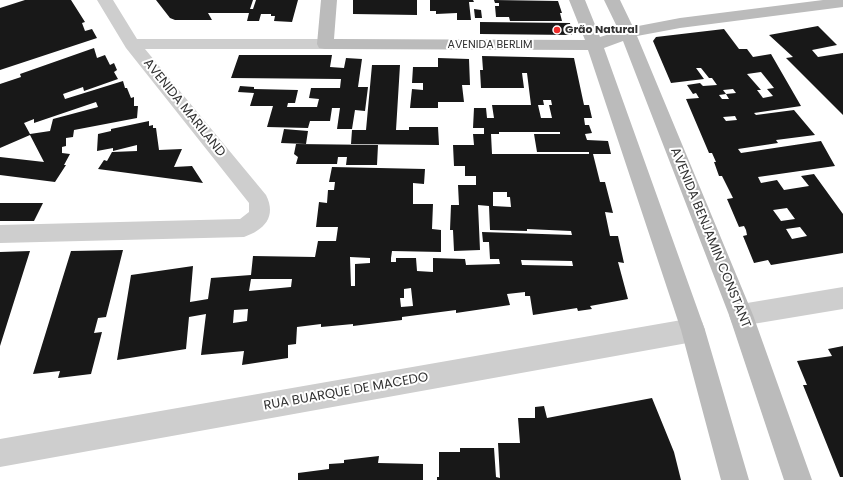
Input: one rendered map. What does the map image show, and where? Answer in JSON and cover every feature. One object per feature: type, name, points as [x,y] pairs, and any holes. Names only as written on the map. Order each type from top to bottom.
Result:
[{"type":"main road","points":[[325,44],[329,0]]},
{"type":"main road","points":[[577,0],[693,330],[735,480]]},
{"type":"main road","name":"AVENIDA BENJAMIN CONSTANT","points":[[612,0],[628,33],[741,315],[798,480]]},
{"type":"main road","points":[[832,2],[843,17]]},
{"type":"main road","name":"AVENIDA BERLIM","points":[[325,44],[594,45],[628,33],[680,23],[832,2]]},
{"type":"street","name":"AVENIDA MARILAND","points":[[0,234],[244,228],[260,216],[258,201],[132,44],[105,0]]},
{"type":"street","name":"AVENIDA BERLIM","points":[[132,44],[325,44]]},
{"type":"street","points":[[741,315],[843,298]]},
{"type":"street","name":"RUA BUARQUE DE MACEDO","points":[[0,453],[693,330]]},
{"type":"building","points":[[25,0],[71,0],[85,22],[82,23],[85,31],[92,29],[97,38],[0,70],[0,8]]},
{"type":"building","points":[[156,0],[253,0],[250,9],[253,9],[256,0],[298,0],[292,22],[274,21],[275,16],[271,16],[271,14],[261,14],[259,21],[247,21],[249,13],[208,13],[212,20],[175,20],[170,18]]},
{"type":"building","points":[[353,0],[417,0],[417,15],[353,14]]},
{"type":"building","points":[[430,0],[473,0],[474,2],[469,2],[471,20],[457,20],[457,13],[436,14],[436,11],[430,11]]},
{"type":"building","points":[[494,0],[558,1],[562,13],[560,13],[562,21],[510,21],[509,17],[496,17],[495,6],[499,6],[499,3],[495,3]]},
{"type":"building","points":[[474,9],[481,10],[482,18],[475,18]]},
{"type":"building","points":[[480,22],[570,23],[572,35],[480,34]]},
{"type":"building","points":[[818,26],[837,45],[812,50],[818,57],[843,53],[843,115],[786,58],[793,57],[769,35]]},
{"type":"building","points":[[724,29],[739,49],[747,49],[753,57],[771,54],[801,106],[754,113],[756,115],[794,110],[815,135],[776,140],[778,143],[738,149],[741,153],[821,141],[835,166],[758,177],[761,183],[777,180],[784,190],[809,186],[801,176],[814,174],[843,214],[843,253],[771,265],[768,260],[754,263],[743,236],[747,235],[746,230],[744,226],[739,227],[727,199],[733,198],[722,176],[719,176],[714,162],[716,162],[712,153],[709,153],[686,99],[699,98],[696,93],[693,94],[687,85],[700,83],[703,86],[717,85],[701,68],[696,68],[704,79],[671,83],[653,41],[656,37]],"holes":[[[761,72],[774,88],[767,89],[773,96],[763,98],[757,90],[761,90],[747,74]],[[733,89],[736,93],[726,94],[723,90]],[[726,94],[729,99],[722,99],[719,95]],[[735,116],[737,120],[726,121],[723,117]],[[787,208],[795,219],[781,221],[773,210]],[[800,227],[807,236],[792,239],[786,229]]]},
{"type":"building","points":[[94,48],[97,58],[105,55],[110,65],[114,63],[117,70],[114,72],[118,79],[84,91],[83,87],[63,94],[65,99],[123,81],[131,98],[134,97],[134,106],[138,106],[137,118],[74,130],[73,137],[66,138],[66,146],[62,147],[62,153],[70,154],[64,165],[66,165],[55,182],[0,175],[0,157],[44,162],[30,135],[0,148],[0,84],[21,77],[20,74]],"holes":[[[96,102],[98,107],[53,119],[50,131],[30,134],[24,123],[34,119],[34,123]]]},
{"type":"building","points":[[239,55],[332,55],[330,67],[344,68],[346,58],[362,59],[358,87],[368,87],[365,111],[355,110],[352,129],[337,129],[340,108],[332,108],[330,121],[310,121],[308,128],[267,127],[273,106],[250,106],[254,93],[238,92],[240,86],[254,87],[254,89],[298,90],[295,103],[288,103],[287,107],[317,107],[319,99],[309,98],[311,88],[340,88],[341,79],[231,78]]},
{"type":"building","points":[[482,56],[574,58],[584,105],[589,105],[592,118],[584,118],[585,125],[589,125],[592,133],[585,134],[587,140],[608,141],[611,154],[593,154],[600,182],[605,182],[613,213],[605,212],[610,236],[618,236],[624,263],[618,262],[628,299],[590,306],[592,309],[578,311],[577,308],[533,315],[530,296],[525,296],[525,292],[507,294],[510,305],[456,313],[456,310],[402,317],[402,320],[353,326],[353,324],[321,327],[321,324],[297,327],[296,344],[288,345],[288,358],[242,365],[244,351],[201,355],[206,314],[189,317],[186,349],[117,360],[131,275],[193,266],[190,302],[208,299],[211,278],[251,275],[253,256],[315,257],[318,241],[336,241],[338,227],[316,227],[319,202],[327,203],[328,190],[334,190],[335,182],[329,182],[332,167],[425,169],[424,184],[413,183],[413,204],[433,204],[432,229],[441,230],[441,252],[392,251],[391,258],[391,262],[396,262],[396,258],[416,258],[417,271],[433,272],[433,258],[465,259],[466,265],[500,264],[499,259],[490,259],[489,242],[483,242],[482,232],[572,235],[571,231],[527,229],[527,231],[490,230],[489,206],[478,205],[480,250],[454,251],[453,230],[450,230],[451,205],[459,205],[458,185],[476,185],[476,176],[465,176],[465,166],[454,166],[453,145],[474,145],[473,134],[484,134],[484,128],[473,128],[474,108],[486,108],[487,118],[494,118],[492,105],[531,105],[527,73],[522,73],[524,88],[481,88],[480,70],[483,70]],"holes":[[[543,100],[551,100],[552,105],[549,105],[552,118],[541,118],[538,105],[544,105]],[[499,132],[560,132],[560,134],[534,134],[537,152],[589,152],[589,154],[492,154],[491,134],[499,134]],[[493,192],[507,192],[507,197],[510,197],[511,207],[493,206]],[[350,257],[370,258],[370,263],[355,264],[355,286],[351,286]],[[521,260],[572,261],[573,266],[522,265]],[[251,279],[292,279],[291,287],[249,291]],[[411,288],[413,306],[401,307],[400,298],[404,298],[404,289]],[[248,309],[247,321],[233,323],[234,310]]]},
{"type":"building","points":[[438,58],[469,59],[470,85],[462,85],[464,102],[438,102],[438,108],[410,108],[412,89],[423,90],[423,83],[412,83],[413,67],[438,67]]},
{"type":"building","points":[[372,65],[400,65],[396,130],[409,130],[409,127],[438,127],[439,145],[351,144],[352,130],[366,130]]},
{"type":"building","points":[[149,121],[149,126],[153,125],[153,128],[156,128],[159,150],[182,149],[174,167],[192,166],[203,183],[98,169],[104,160],[107,161],[112,152],[137,151],[137,145],[113,151],[113,148],[97,151],[98,134],[111,131],[111,129]]},
{"type":"building","points":[[284,129],[308,131],[306,144],[281,143]]},
{"type":"building","points":[[296,144],[378,145],[377,165],[346,165],[347,157],[338,157],[337,164],[296,164],[298,157],[294,154]]},
{"type":"building","points":[[0,203],[43,203],[34,221],[0,221]]},
{"type":"building","points":[[123,250],[106,317],[98,318],[94,333],[102,332],[91,374],[58,378],[60,371],[33,374],[71,251]]},
{"type":"building","points":[[30,251],[0,346],[0,252]]},
{"type":"building","points":[[843,346],[843,477],[840,477],[803,385],[807,385],[797,361],[832,356],[828,349]]},
{"type":"building","points":[[652,398],[674,452],[681,480],[437,480],[437,477],[439,477],[439,452],[460,452],[460,448],[494,448],[496,477],[500,478],[498,443],[520,443],[518,418],[535,418],[535,407],[544,406],[547,418]]},
{"type":"building","points":[[379,456],[378,463],[423,464],[423,480],[298,480],[298,473],[329,469],[329,464],[344,463],[344,460]]},
{"type":"place","name":"Grão Natural","points":[[557,30]]}]
